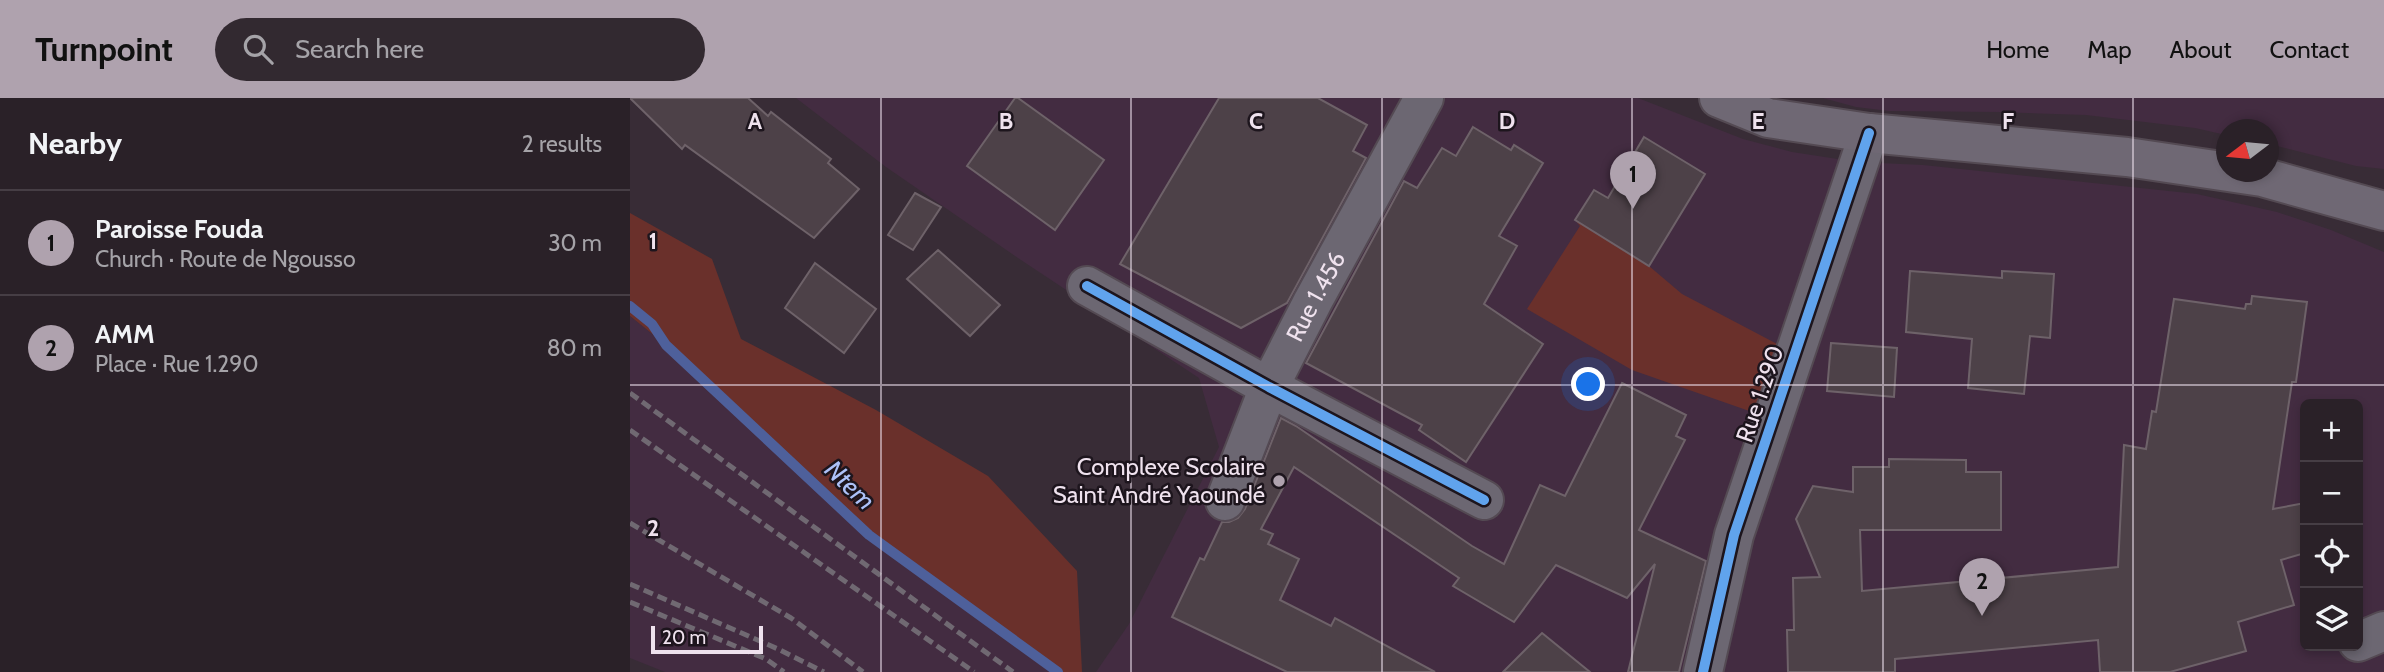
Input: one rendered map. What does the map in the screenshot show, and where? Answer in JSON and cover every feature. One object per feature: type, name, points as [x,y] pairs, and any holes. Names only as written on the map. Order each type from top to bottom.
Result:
[{"type":"main road","points":[[1719,98],[1768,118],[1869,133],[2127,157],[2262,177],[2384,211]]},
{"type":"street","name":"Rue 1.456","points":[[1225,502],[1269,387],[1424,98]]},
{"type":"street","name":"Rue 1.290","points":[[1703,672],[1734,535],[1869,133]]},
{"type":"street","points":[[1087,286],[1269,387],[1484,500]]},
{"type":"street","points":[[2363,640],[2384,631]]},
{"type":"shaded area","points":[[796,98],[1638,98],[1743,139],[1792,152],[1857,162],[1923,165],[2197,194],[2277,212],[2384,252],[2384,672],[1096,672],[1129,624],[1219,447],[1199,378],[886,167]]},
{"type":"shaded area","points":[[1823,98],[2384,98],[2384,169],[2356,166],[2279,147],[2279,119],[2216,119],[2216,133],[2086,115],[1889,111],[1856,107]]},
{"type":"shaded area","points":[[630,213],[712,259],[741,339],[876,410],[988,476],[1077,571],[1082,672],[1058,672],[869,535],[666,345],[630,316]]},
{"type":"shaded area","points":[[1575,220],[1649,266],[1682,294],[1781,346],[1755,413],[1632,370],[1527,309],[1580,226]]},
{"type":"shaded area","points":[[630,316],[666,345],[869,535],[1058,672],[665,672],[630,658]]},
{"type":"building","points":[[630,98],[748,98],[768,116],[771,112],[831,159],[828,163],[859,189],[814,238],[685,145],[682,149]]},
{"type":"building","points":[[1015,98],[1104,160],[1055,230],[967,166]]},
{"type":"building","points":[[1219,98],[1318,98],[1367,125],[1353,151],[1366,158],[1287,303],[1241,328],[1120,264]]},
{"type":"building","points":[[1473,127],[1511,150],[1514,145],[1543,163],[1499,236],[1517,246],[1484,304],[1543,344],[1466,462],[1419,430],[1422,425],[1306,363],[1404,181],[1417,188],[1442,148],[1456,156]]},
{"type":"building","points":[[1644,137],[1705,174],[1649,266],[1575,220],[1594,190],[1608,198]]},
{"type":"building","points":[[915,193],[941,207],[913,250],[888,235]]},
{"type":"building","points":[[938,250],[1000,305],[970,336],[907,279]]},
{"type":"building","points":[[815,263],[876,309],[844,353],[785,308]]},
{"type":"building","points":[[1910,271],[2002,278],[2002,271],[2054,274],[2050,338],[2030,336],[2024,394],[1968,388],[1972,339],[1906,332]]},
{"type":"building","points":[[2252,296],[2307,302],[2296,382],[2292,382],[2273,509],[2300,504],[2300,554],[2281,560],[2294,605],[2238,622],[2246,651],[2170,672],[2100,672],[2098,640],[1895,659],[1895,672],[1788,672],[1787,630],[1794,630],[1793,578],[1820,577],[1796,519],[1813,486],[1853,492],[1853,467],[1889,467],[1889,459],[1966,460],[1966,472],[2001,472],[2001,530],[1860,530],[1862,591],[2118,567],[2124,445],[2146,449],[2152,411],[2156,412],[2174,299],[2245,309],[2246,304],[2251,304]]},
{"type":"building","points":[[1831,343],[1897,348],[1894,397],[1827,391]]},
{"type":"building","points":[[1622,383],[1686,415],[1676,436],[1685,440],[1639,530],[1706,561],[1679,672],[1628,672],[1655,564],[1627,598],[1556,565],[1514,622],[1453,586],[1459,578],[1294,467],[1261,529],[1273,534],[1268,544],[1299,559],[1280,600],[1331,626],[1335,618],[1435,672],[1287,672],[1172,617],[1200,558],[1204,560],[1222,522],[1238,518],[1245,509],[1281,418],[1472,546],[1504,564],[1540,485],[1565,496]]},
{"type":"building","points":[[1542,633],[1590,672],[1503,672]]},
{"type":"waterway","name":"Ntem","points":[[630,306],[652,324],[666,345],[869,535],[1058,672]]},
{"type":"railway","points":[[630,393],[1013,672]]},
{"type":"railway","points":[[630,430],[974,672]]},
{"type":"railway","points":[[630,523],[791,618],[863,672]]},
{"type":"railway","points":[[630,584],[824,672]]},
{"type":"railway","points":[[630,602],[766,659],[784,672]]},
{"type":"cycle path","points":[[1703,672],[1734,535],[1869,133]]},
{"type":"cycle path","points":[[1087,286],[1269,387],[1484,500]]},
{"type":"place","name":"Paroisse Fouda","points":[[1633,209]]},
{"type":"place","name":"Complexe Scolaire Saint André Yaoundé","points":[[1279,481]]},
{"type":"place","name":"AMM","points":[[1982,616]]}]
